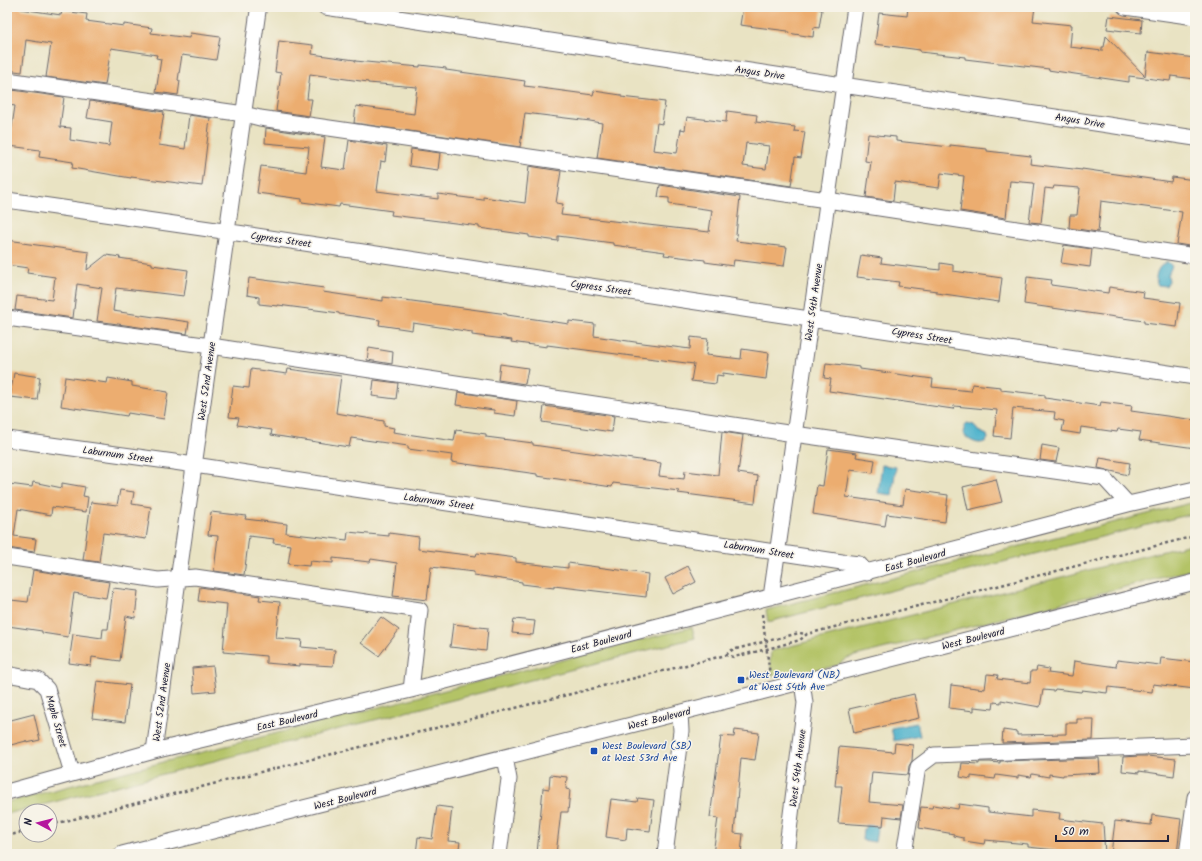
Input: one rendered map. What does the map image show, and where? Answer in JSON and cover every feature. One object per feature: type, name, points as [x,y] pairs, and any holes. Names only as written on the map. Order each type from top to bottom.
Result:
[{"type":"street","name":"Angus Drive","points":[[325,7],[1195,138]]},
{"type":"street","name":"West 54th Avenue","points":[[765,598],[777,552],[855,7]]},
{"type":"street","points":[[1125,7],[1195,17]]},
{"type":"street","name":"West 52nd Avenue","points":[[154,751],[260,8]]},
{"type":"street","points":[[7,80],[827,200],[1195,256]]},
{"type":"street","name":"Cypress Street","points":[[7,200],[227,231],[1195,377]]},
{"type":"street","points":[[7,318],[211,346],[794,434],[1104,478],[1128,504]]},
{"type":"street","name":"Laburnum Street","points":[[7,439],[194,465],[859,564],[867,573]]},
{"type":"street","name":"East Boulevard","points":[[7,792],[154,751],[411,690],[867,573],[1128,504],[1195,489]]},
{"type":"street","points":[[7,557],[158,580],[195,577],[420,610],[411,690]]},
{"type":"street","name":"West Boulevard","points":[[122,854],[1195,582]]},
{"type":"street","name":"Maple Street","points":[[7,674],[38,680],[47,689],[72,773]]},
{"type":"street","name":"West 54th Avenue","points":[[786,854],[806,703],[802,682]]},
{"type":"street","points":[[665,854],[681,731],[680,712]]},
{"type":"street","points":[[904,854],[918,767],[934,755],[1195,745]]},
{"type":"street","points":[[499,854],[509,779],[505,758]]},
{"type":"street","points":[[1187,854],[1195,797]]},
{"type":"path","points":[[58,823],[726,655],[732,650],[766,641],[799,633],[807,634],[1195,536]]},
{"type":"path","points":[[765,598],[766,641],[772,689]]},
{"type":"path","points":[[726,655],[734,657],[767,649],[800,640],[807,634]]},
{"type":"path","points":[[741,680],[769,671]]},
{"type":"path","points":[[7,836],[18,833]]},
{"type":"green space","points":[[1195,502],[1195,513],[768,622],[766,610]]},
{"type":"green space","points":[[1195,543],[1195,569],[847,658],[838,665],[803,674],[796,671],[772,677],[770,661],[771,651]]},
{"type":"green space","points":[[692,627],[695,638],[50,803],[18,803],[18,811],[7,814],[7,802]]},
{"type":"water","points":[[1168,262],[1172,266],[1168,275],[1169,281],[1166,286],[1158,285],[1156,279],[1157,272],[1164,263]]},
{"type":"water","points":[[967,423],[974,425],[978,431],[987,435],[988,439],[985,442],[978,443],[965,436],[963,433]]},
{"type":"water","points":[[882,465],[896,467],[892,495],[878,493]]},
{"type":"water","points":[[917,723],[920,736],[894,741],[891,728]]},
{"type":"water","points":[[869,806],[880,808],[875,842],[862,840],[863,829],[865,829]]},
{"type":"building","points":[[7,7],[21,7],[21,9],[61,15],[62,11],[87,14],[86,21],[152,28],[151,33],[189,38],[190,33],[220,37],[216,60],[182,55],[178,80],[180,81],[178,95],[156,92],[161,59],[156,58],[157,55],[111,48],[105,85],[46,77],[51,44],[26,40],[22,72],[7,70]]},
{"type":"building","points":[[743,7],[820,7],[819,9],[822,10],[819,28],[814,27],[813,37],[788,33],[788,31],[740,25]]},
{"type":"building","points":[[908,7],[1035,7],[1033,21],[1072,25],[1070,47],[1102,51],[1106,36],[1145,76],[1148,52],[1195,58],[1195,79],[1171,76],[1170,81],[1129,76],[1129,82],[1048,70],[1049,69],[965,59],[965,57],[920,52],[920,50],[875,44],[879,13],[907,16]]},
{"type":"building","points":[[1109,16],[1142,20],[1141,33],[1107,29]]},
{"type":"building","points":[[279,41],[313,45],[312,54],[355,61],[446,68],[446,70],[525,81],[524,86],[593,95],[594,91],[621,95],[621,97],[665,102],[662,124],[657,123],[653,150],[677,153],[681,129],[685,130],[687,117],[726,122],[727,111],[757,115],[756,122],[795,127],[794,131],[805,132],[801,158],[795,157],[791,186],[597,158],[602,123],[590,121],[525,113],[520,147],[354,123],[356,106],[414,114],[417,87],[368,83],[310,74],[307,99],[312,99],[309,116],[276,111],[281,73],[275,72]],"holes":[[[746,143],[769,146],[766,169],[743,166]]]},
{"type":"building","points":[[12,90],[64,97],[60,127],[71,128],[70,140],[109,146],[112,122],[87,118],[90,101],[164,112],[159,145],[185,149],[189,115],[210,118],[202,186],[131,178],[72,168],[73,162],[39,157],[40,150],[9,146],[15,106],[10,105]]},
{"type":"building","points":[[266,128],[325,137],[321,167],[345,170],[349,140],[387,146],[385,162],[381,161],[377,191],[438,199],[438,194],[483,200],[483,197],[525,203],[529,166],[561,171],[556,203],[563,204],[561,215],[709,232],[712,210],[669,204],[669,198],[658,197],[660,185],[740,197],[736,241],[787,247],[784,266],[734,260],[733,266],[705,262],[705,260],[664,255],[665,252],[613,245],[613,243],[558,236],[558,241],[529,237],[529,235],[479,228],[479,226],[391,215],[392,211],[340,204],[339,207],[302,202],[302,199],[257,193],[261,166],[306,172],[309,147],[265,143]]},
{"type":"building","points":[[868,134],[896,137],[896,141],[950,147],[950,145],[987,149],[987,151],[1031,156],[1030,164],[1082,169],[1171,182],[1172,177],[1195,180],[1195,247],[1177,244],[1182,212],[1101,201],[1098,232],[1069,228],[1070,215],[1077,215],[1080,188],[1054,186],[1053,189],[1045,188],[1041,223],[1029,222],[1034,183],[1010,181],[1006,218],[960,211],[964,176],[941,173],[939,188],[895,182],[893,201],[866,197],[871,162],[865,161]]},
{"type":"building","points":[[411,149],[440,153],[438,170],[409,166]]},
{"type":"building","points":[[7,240],[89,252],[87,270],[106,255],[152,263],[152,265],[188,270],[184,296],[116,288],[113,311],[189,322],[187,334],[97,321],[102,288],[77,284],[73,318],[15,310],[17,296],[52,300],[55,277],[27,273],[28,268],[7,265]]},
{"type":"building","points":[[1064,245],[1092,249],[1090,267],[1061,263]]},
{"type":"building","points":[[861,255],[882,258],[881,263],[940,270],[940,263],[953,265],[953,271],[1002,278],[999,302],[898,286],[899,282],[857,277]]},
{"type":"building","points":[[1027,277],[1052,280],[1051,285],[1108,293],[1109,287],[1144,292],[1143,298],[1180,303],[1177,327],[1024,304]]},
{"type":"building","points":[[249,278],[324,288],[323,292],[383,301],[383,297],[569,324],[569,321],[595,324],[594,336],[635,342],[690,349],[691,337],[708,339],[706,355],[741,359],[742,349],[769,353],[766,379],[723,373],[723,376],[717,375],[716,384],[691,381],[694,364],[547,345],[547,347],[511,342],[512,340],[472,335],[472,332],[413,323],[412,330],[379,325],[380,320],[339,313],[259,304],[259,297],[247,295]]},
{"type":"building","points":[[369,348],[393,352],[392,364],[367,360]]},
{"type":"building","points":[[826,363],[933,379],[932,387],[971,391],[972,384],[1001,387],[1001,390],[1045,395],[1045,398],[1100,406],[1101,402],[1132,406],[1131,411],[1195,420],[1195,448],[1139,440],[1141,432],[1118,429],[1117,432],[1081,427],[1080,434],[1062,431],[1064,421],[1054,419],[1055,412],[1013,408],[1010,438],[994,436],[997,410],[954,406],[953,409],[829,391],[831,379],[824,378]]},
{"type":"building","points":[[500,364],[528,368],[525,384],[498,380]]},
{"type":"building","points":[[251,369],[287,374],[288,369],[341,376],[336,413],[384,421],[384,426],[394,428],[393,432],[454,441],[456,430],[486,434],[486,437],[533,443],[533,445],[661,463],[659,476],[684,479],[685,471],[718,475],[722,432],[743,435],[738,473],[758,476],[755,503],[678,493],[679,491],[613,483],[612,487],[537,476],[537,474],[451,462],[452,455],[408,449],[408,446],[351,438],[349,447],[271,435],[272,430],[237,425],[239,418],[229,417],[233,386],[249,388]]},
{"type":"building","points":[[14,373],[40,377],[37,400],[10,397]]},
{"type":"building","points":[[65,377],[107,383],[108,378],[132,382],[132,386],[168,392],[164,419],[128,413],[127,416],[61,406]]},
{"type":"building","points":[[374,380],[398,383],[396,399],[372,396]]},
{"type":"building","points":[[458,392],[517,401],[515,416],[494,413],[494,410],[456,405]]},
{"type":"building","points":[[544,406],[614,416],[612,432],[542,422]]},
{"type":"building","points":[[1042,445],[1059,448],[1056,462],[1040,460]]},
{"type":"building","points":[[828,449],[857,453],[856,457],[875,460],[873,473],[850,470],[846,497],[903,505],[905,489],[948,495],[945,522],[887,514],[885,526],[813,514],[817,485],[823,486]]},
{"type":"building","points":[[1100,458],[1130,463],[1128,475],[1098,468]]},
{"type":"building","points":[[996,479],[1002,502],[968,510],[963,487]]},
{"type":"building","points":[[33,482],[62,488],[62,483],[85,487],[83,496],[88,497],[86,512],[52,507],[51,515],[18,509],[14,536],[36,539],[34,552],[7,548],[7,497],[9,484],[32,487]]},
{"type":"building","points":[[120,490],[134,492],[132,504],[151,507],[146,539],[103,533],[99,562],[83,560],[91,502],[117,505]]},
{"type":"building","points":[[211,512],[246,516],[245,519],[287,524],[286,533],[347,540],[348,532],[389,536],[389,533],[419,537],[418,549],[476,556],[477,553],[516,558],[516,562],[568,568],[568,563],[648,574],[646,597],[554,586],[554,588],[522,584],[522,582],[474,575],[474,572],[431,567],[427,600],[393,596],[397,563],[371,559],[370,562],[333,558],[333,563],[310,561],[309,566],[288,564],[291,545],[273,543],[274,539],[249,536],[244,575],[214,571],[218,536],[208,535]]},
{"type":"building","points":[[688,566],[696,582],[673,594],[665,578]]},
{"type":"building","points":[[33,570],[109,582],[106,598],[74,593],[68,637],[42,633],[42,631],[8,626],[11,600],[28,602]]},
{"type":"building","points":[[200,587],[260,596],[259,600],[280,602],[276,638],[302,640],[301,647],[335,650],[333,666],[300,664],[300,666],[266,663],[266,656],[223,652],[227,604],[198,601]]},
{"type":"building","points":[[113,588],[138,591],[135,618],[126,616],[120,661],[92,657],[91,666],[69,663],[73,634],[102,638],[103,629],[108,629]]},
{"type":"building","points":[[381,617],[399,630],[379,656],[361,643]]},
{"type":"building","points":[[514,619],[535,621],[533,635],[512,633]]},
{"type":"building","points":[[453,624],[488,628],[486,651],[450,647]]},
{"type":"building","points":[[1161,658],[1195,662],[1195,689],[1153,684],[1152,692],[1108,687],[1107,693],[1055,689],[1054,691],[1043,690],[1040,707],[1001,700],[1001,703],[994,702],[993,709],[974,707],[974,711],[949,708],[951,685],[985,689],[987,674],[998,675],[997,679],[1030,683],[1031,671],[1036,671],[1037,667],[1049,669],[1048,673],[1072,676],[1074,661],[1116,667],[1117,660],[1160,665]]},
{"type":"building","points":[[213,666],[216,691],[194,693],[192,668]]},
{"type":"building","points":[[97,681],[130,685],[125,722],[92,718]]},
{"type":"building","points":[[914,694],[919,718],[854,733],[849,709]]},
{"type":"building","points":[[34,714],[40,740],[27,743],[26,741],[7,746],[7,721]]},
{"type":"building","points":[[1077,719],[1094,719],[1093,740],[1002,743],[1003,730],[1017,732],[1017,735],[1066,734],[1066,723],[1077,723]]},
{"type":"building","points":[[735,730],[759,733],[755,760],[741,758],[734,833],[743,834],[741,854],[713,854],[718,818],[710,817],[721,736],[734,737]]},
{"type":"building","points":[[895,743],[913,745],[912,761],[909,766],[908,775],[872,772],[869,802],[903,805],[901,818],[884,816],[883,826],[838,823],[842,786],[835,786],[839,747],[894,752]]},
{"type":"building","points":[[1138,756],[1176,759],[1174,776],[1139,771],[1139,773],[1122,771],[1123,757]]},
{"type":"building","points":[[1099,758],[1100,773],[1063,776],[1049,774],[1049,777],[1032,774],[1031,777],[1018,775],[1018,778],[996,775],[995,779],[971,776],[971,779],[960,777],[962,763],[979,764],[979,762],[1000,763],[1000,761]]},
{"type":"building","points":[[550,775],[567,777],[566,789],[570,790],[568,812],[561,812],[556,854],[537,854],[543,788],[549,789]]},
{"type":"building","points":[[638,798],[654,800],[650,831],[627,828],[626,840],[606,837],[611,799],[637,802]]},
{"type":"building","points":[[959,804],[988,808],[988,812],[1031,817],[1031,810],[1060,813],[1059,819],[1103,824],[1105,854],[1089,854],[1028,847],[1028,844],[985,840],[984,844],[964,841],[964,838],[954,836],[954,834],[919,828],[921,807],[932,808],[933,805],[958,809]]},
{"type":"building","points":[[437,806],[452,808],[448,841],[460,842],[458,854],[416,854],[418,837],[432,839]]},
{"type":"building","points":[[1152,815],[1181,819],[1177,854],[1111,854],[1115,821],[1151,825]]},
{"type":"place","name":"West Boulevard (NB) at West 54th Ave","points":[[741,680]]},
{"type":"place","name":"West Boulevard (SB) at West 53rd Ave","points":[[594,751]]}]
